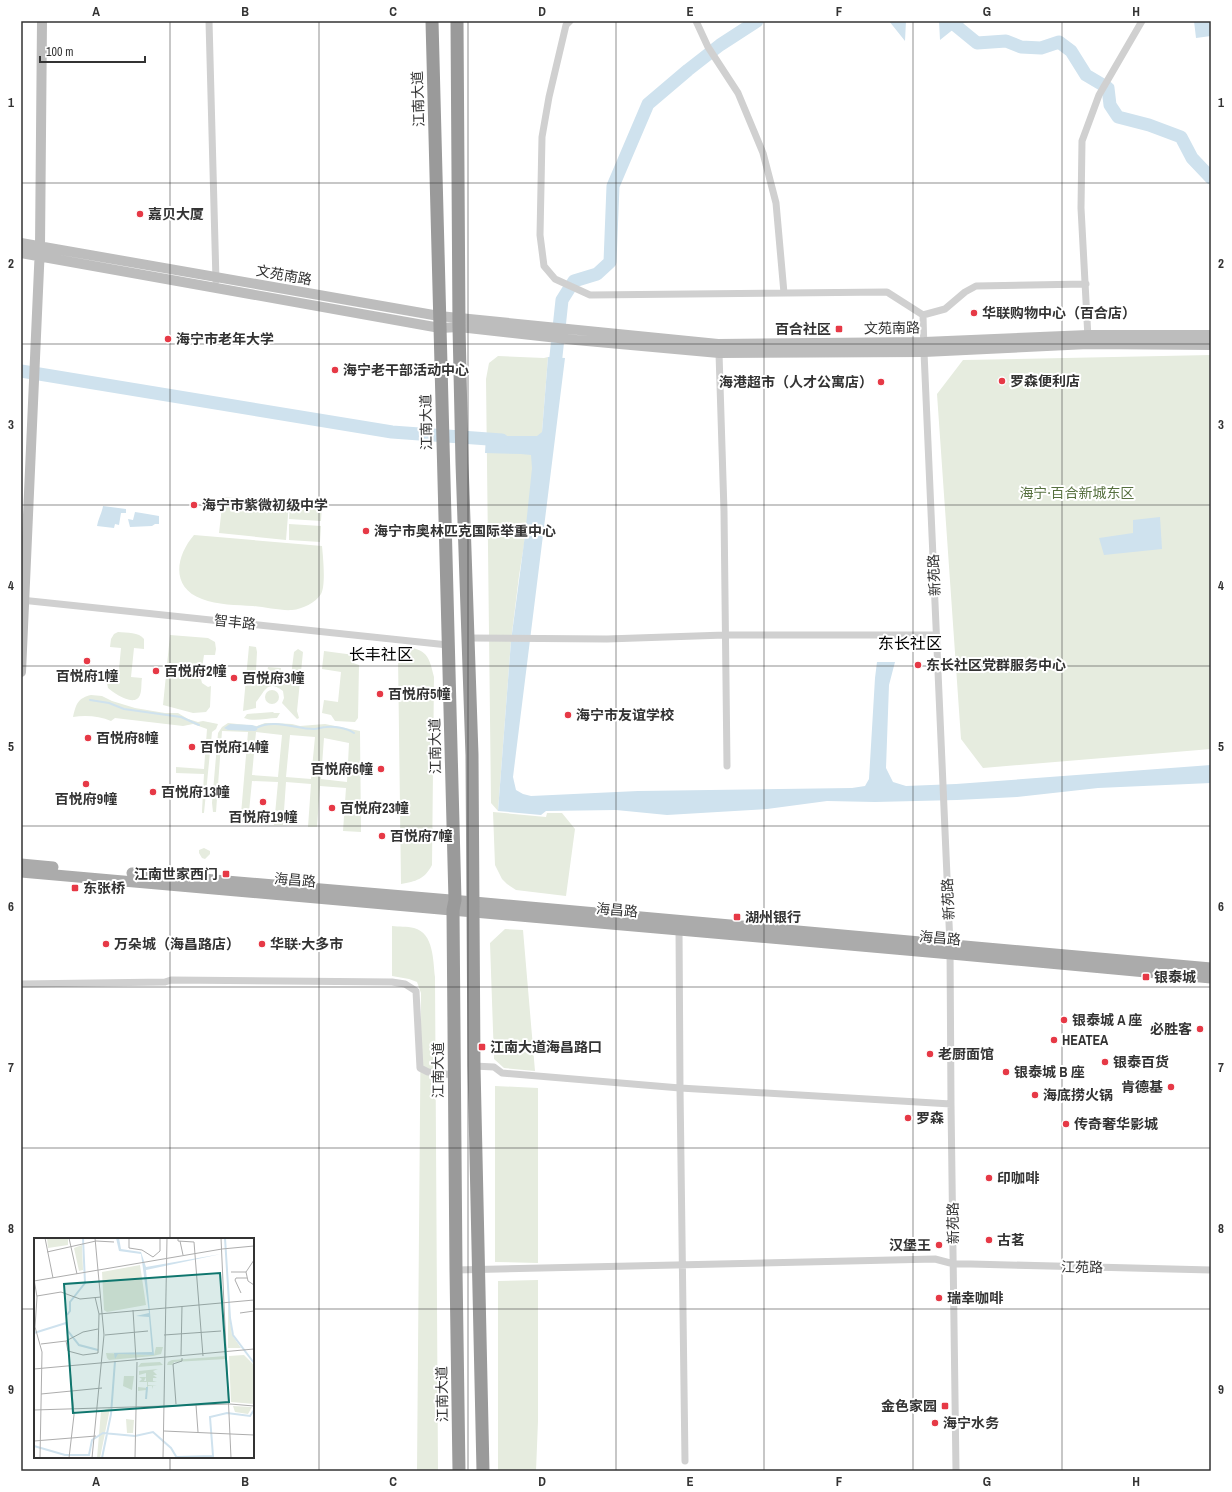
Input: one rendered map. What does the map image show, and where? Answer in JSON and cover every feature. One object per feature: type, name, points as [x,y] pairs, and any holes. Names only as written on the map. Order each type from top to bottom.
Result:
[{"type":"highway","name":"江南大道","points":[[432,21],[454,905],[454,1075],[459,1471]]},
{"type":"highway","points":[[457,21],[459,322],[462,464],[472,755],[474,1066],[483,1471]]},
{"type":"main road","points":[[21,672],[22,600],[34,398],[39,251],[42,21]]},
{"type":"main road","name":"文苑南路","points":[[21,243],[39,251],[216,288],[439,322],[459,322],[544,332],[576,340],[719,353],[924,347],[1211,334]]},
{"type":"main road","name":"文苑南路","points":[[21,253],[39,251],[216,277],[439,322]]},
{"type":"main road","name":"文苑南路","points":[[544,332],[574,329],[718,344],[924,347]]},
{"type":"main road","name":"文苑南路","points":[[1088,340],[1211,345]]},
{"type":"main road","name":"海昌路","points":[[21,864],[454,905]]},
{"type":"main road","name":"海昌路","points":[[21,872],[474,906],[950,949],[1211,968]]},
{"type":"main road","name":"海昌路","points":[[950,949],[1211,978]]},
{"type":"street","points":[[210,21],[216,288]]},
{"type":"street","points":[[570,21],[566,25],[549,97],[542,137],[540,235],[544,266],[557,279],[590,295],[887,292],[923,315],[945,309],[965,292],[976,286],[1086,284]]},
{"type":"street","points":[[696,21],[708,47],[738,93],[763,153],[776,203],[784,293]]},
{"type":"street","points":[[1088,340],[1081,208],[1082,141],[1099,95],[1142,21]]},
{"type":"street","name":"新苑路","points":[[923,315],[950,949],[956,1471]]},
{"type":"street","points":[[719,353],[724,511],[727,766]]},
{"type":"street","name":"智丰路","points":[[22,600],[448,645]]},
{"type":"street","points":[[468,638],[607,639],[725,634],[936,635]]},
{"type":"street","points":[[679,925],[685,1460]]},
{"type":"street","points":[[21,984],[165,982],[171,980],[392,982],[405,984],[416,991],[420,1068],[428,1072],[454,1075]]},
{"type":"street","points":[[474,1066],[494,1067],[502,1073],[680,1088],[951,1104]]},
{"type":"street","name":"江苑路","points":[[456,1270],[935,1259],[954,1264],[1211,1270]]},
{"type":"green space","name":"海宁·百合新城东区","points":[[1211,355],[1211,749],[983,768],[961,739],[937,394],[963,360]]},
{"type":"green space","points":[[498,356],[548,357],[542,432],[519,576],[511,641],[498,811],[491,803],[486,379],[489,363]]},
{"type":"green space","points":[[223,497],[289,503],[286,540],[219,533]]},
{"type":"green space","points":[[290,503],[322,505],[321,521],[289,519]]},
{"type":"green space","points":[[289,524],[321,526],[320,542],[289,540]]},
{"type":"green space","points":[[194,535],[322,546],[324,578],[323,590],[315,600],[308,605],[292,610],[221,604],[202,599],[192,594],[185,587],[179,570],[183,552]]},
{"type":"green space","points":[[118,632],[136,634],[144,639],[144,649],[134,648],[131,677],[142,678],[140,695],[134,700],[124,698],[108,688],[108,669],[119,669],[121,648],[110,647],[111,639],[114,634]]},
{"type":"green space","points":[[170,635],[208,638],[215,642],[215,655],[204,655],[202,668],[195,669],[195,671],[200,675],[202,683],[208,687],[211,686],[210,707],[206,712],[193,713],[163,705]]},
{"type":"green space","points":[[399,645],[415,648],[424,653],[430,662],[434,677],[432,865],[423,877],[401,884],[398,655]]},
{"type":"green space","points":[[249,646],[256,647],[256,670],[267,672],[268,667],[281,668],[280,675],[291,676],[294,652],[298,649],[303,652],[297,711],[299,718],[297,719],[282,703],[284,698],[283,691],[278,687],[273,686],[266,688],[256,702],[256,708],[243,711]]},
{"type":"green space","points":[[324,651],[354,655],[353,663],[359,665],[358,718],[355,722],[335,721],[331,715],[322,713],[324,700],[338,702],[341,672],[322,669]]},
{"type":"green space","points":[[272,690],[277,692],[279,697],[277,702],[272,704],[267,702],[265,697],[267,692]]},
{"type":"green space","points":[[91,695],[102,696],[112,701],[135,708],[165,713],[178,713],[188,719],[198,722],[203,721],[218,724],[216,729],[212,732],[204,813],[202,813],[202,811],[204,774],[176,773],[176,767],[204,769],[207,729],[193,724],[183,726],[115,718],[111,721],[92,716],[73,717],[78,702]]},
{"type":"green space","points":[[273,712],[280,713],[277,718],[256,720],[244,718],[247,714]]},
{"type":"green space","points":[[228,723],[257,726],[265,723],[292,724],[300,726],[325,724],[360,731],[361,832],[343,831],[346,788],[320,786],[317,827],[308,827],[311,784],[286,782],[283,825],[274,825],[278,782],[252,781],[248,822],[242,822],[243,815],[241,814],[248,732],[222,731],[216,812],[213,812],[212,803],[218,733],[222,727]],"holes":[[[256,732],[282,735],[278,777],[252,775]],[[290,735],[315,737],[311,779],[286,777]],[[324,738],[349,743],[347,782],[321,779]]]},
{"type":"green space","points":[[493,812],[546,817],[547,813],[562,813],[575,829],[566,896],[516,890],[502,879],[495,865]]},
{"type":"green space","points":[[204,848],[210,851],[210,854],[205,859],[202,858],[199,853],[199,850]]},
{"type":"green space","points":[[392,926],[409,927],[421,931],[429,941],[433,956],[435,977],[438,1471],[417,1471],[421,993],[417,982],[392,976]]},
{"type":"green space","points":[[505,929],[523,930],[535,1071],[504,1068],[494,1059],[490,943]]},
{"type":"green space","points":[[495,1086],[538,1088],[538,1263],[495,1262]]},
{"type":"green space","points":[[538,1280],[538,1421],[536,1471],[498,1471],[498,1281]]},
{"type":"water","points":[[889,21],[906,21],[905,41]]},
{"type":"water","points":[[939,21],[969,22],[960,24],[940,40]]},
{"type":"water","points":[[1194,21],[1211,21],[1211,36],[1196,38]]},
{"type":"water","points":[[548,357],[565,358],[513,777],[516,790],[531,796],[638,791],[852,788],[865,786],[869,779],[877,662],[895,662],[889,685],[886,768],[893,782],[906,786],[956,784],[1211,765],[1211,783],[1098,788],[1017,797],[957,800],[875,802],[827,801],[767,809],[667,815],[616,810],[546,811],[541,815],[498,811],[511,641],[532,468],[531,455],[485,453],[486,436],[537,436],[542,432]]},
{"type":"water","points":[[103,506],[126,509],[126,513],[121,513],[119,525],[115,524],[114,528],[97,526]]},
{"type":"water","points":[[135,512],[159,516],[159,524],[152,526],[130,527],[128,519],[133,520]]},
{"type":"water","points":[[1160,517],[1162,549],[1104,555],[1099,538],[1133,533],[1133,520]]},
{"type":"water","points":[[230,724],[252,725],[258,727],[255,731],[228,730],[224,728]]},
{"type":"waterway","points":[[554,375],[562,300],[574,281],[597,274],[610,262],[613,186],[648,104],[720,45],[757,21]]},
{"type":"waterway","points":[[953,21],[955,25],[977,43],[1006,41],[1021,47],[1041,48],[1059,42],[1071,51],[1086,75],[1108,88],[1110,105],[1118,117],[1149,125],[1181,137],[1192,158],[1211,178]]},
{"type":"waterway","points":[[21,371],[392,432],[502,440]]},
{"type":"waterway","points":[[90,700],[109,703],[124,709],[181,717],[199,725]]},
{"type":"waterway","points":[[258,727],[271,724],[307,729],[333,727],[354,733]]},
{"type":"place","name":"嘉贝大厦","points":[[140,214]]},
{"type":"place","name":"华联购物中心（百合店）","points":[[974,313]]},
{"type":"place","name":"百合社区","points":[[839,329]]},
{"type":"place","name":"海宁市老年大学","points":[[168,339]]},
{"type":"place","name":"海宁老干部活动中心","points":[[335,370]]},
{"type":"place","name":"罗森便利店","points":[[1002,381]]},
{"type":"place","name":"海港超市（人才公寓店）","points":[[881,382]]},
{"type":"place","name":"海宁市紫微初级中学","points":[[194,505]]},
{"type":"place","name":"海宁市奥林匹克国际举重中心","points":[[366,531]]},
{"type":"place","name":"百悦府1幢","points":[[87,661]]},
{"type":"place","name":"东长社区党群服务中心","points":[[918,665]]},
{"type":"place","name":"百悦府2幢","points":[[156,671]]},
{"type":"place","name":"百悦府3幢","points":[[234,678]]},
{"type":"place","name":"百悦府5幢","points":[[380,694]]},
{"type":"place","name":"海宁市友谊学校","points":[[568,715]]},
{"type":"place","name":"百悦府8幢","points":[[88,738]]},
{"type":"place","name":"百悦府14幢","points":[[192,747]]},
{"type":"place","name":"百悦府6幢","points":[[381,769]]},
{"type":"place","name":"百悦府9幢","points":[[86,784]]},
{"type":"place","name":"百悦府13幢","points":[[153,792]]},
{"type":"place","name":"百悦府19幢","points":[[263,802]]},
{"type":"place","name":"百悦府23幢","points":[[332,808]]},
{"type":"place","name":"百悦府7幢","points":[[382,836]]},
{"type":"place","name":"江南世家西门","points":[[226,874]]},
{"type":"place","name":"东张桥","points":[[75,888]]},
{"type":"place","name":"湖州银行","points":[[737,917]]},
{"type":"place","name":"万朵城（海昌路店）","points":[[106,944]]},
{"type":"place","name":"华联·大多市","points":[[262,944]]},
{"type":"place","name":"银泰城","points":[[1146,977]]},
{"type":"place","name":"银泰城 A 座","points":[[1064,1020]]},
{"type":"place","name":"必胜客","points":[[1200,1029]]},
{"type":"place","name":"HEATEA","points":[[1054,1040]]},
{"type":"place","name":"江南大道海昌路口","points":[[482,1047]]},
{"type":"place","name":"老厨面馆","points":[[930,1054]]},
{"type":"place","name":"银泰百货","points":[[1105,1062]]},
{"type":"place","name":"银泰城 B 座","points":[[1006,1072]]},
{"type":"place","name":"肯德基","points":[[1171,1087]]},
{"type":"place","name":"海底捞火锅","points":[[1035,1095]]},
{"type":"place","name":"罗森","points":[[908,1118]]},
{"type":"place","name":"传奇奢华影城","points":[[1066,1124]]},
{"type":"place","name":"印咖啡","points":[[989,1178]]},
{"type":"place","name":"古茗","points":[[989,1240]]},
{"type":"place","name":"汉堡王","points":[[939,1245]]},
{"type":"place","name":"瑞幸咖啡","points":[[939,1298]]},
{"type":"place","name":"金色家园","points":[[945,1406]]},
{"type":"place","name":"海宁水务","points":[[935,1423]]},
{"type":"district","name":"东长社区","points":[[910,643]]},
{"type":"district","name":"长丰社区","points":[[381,654]]}]
